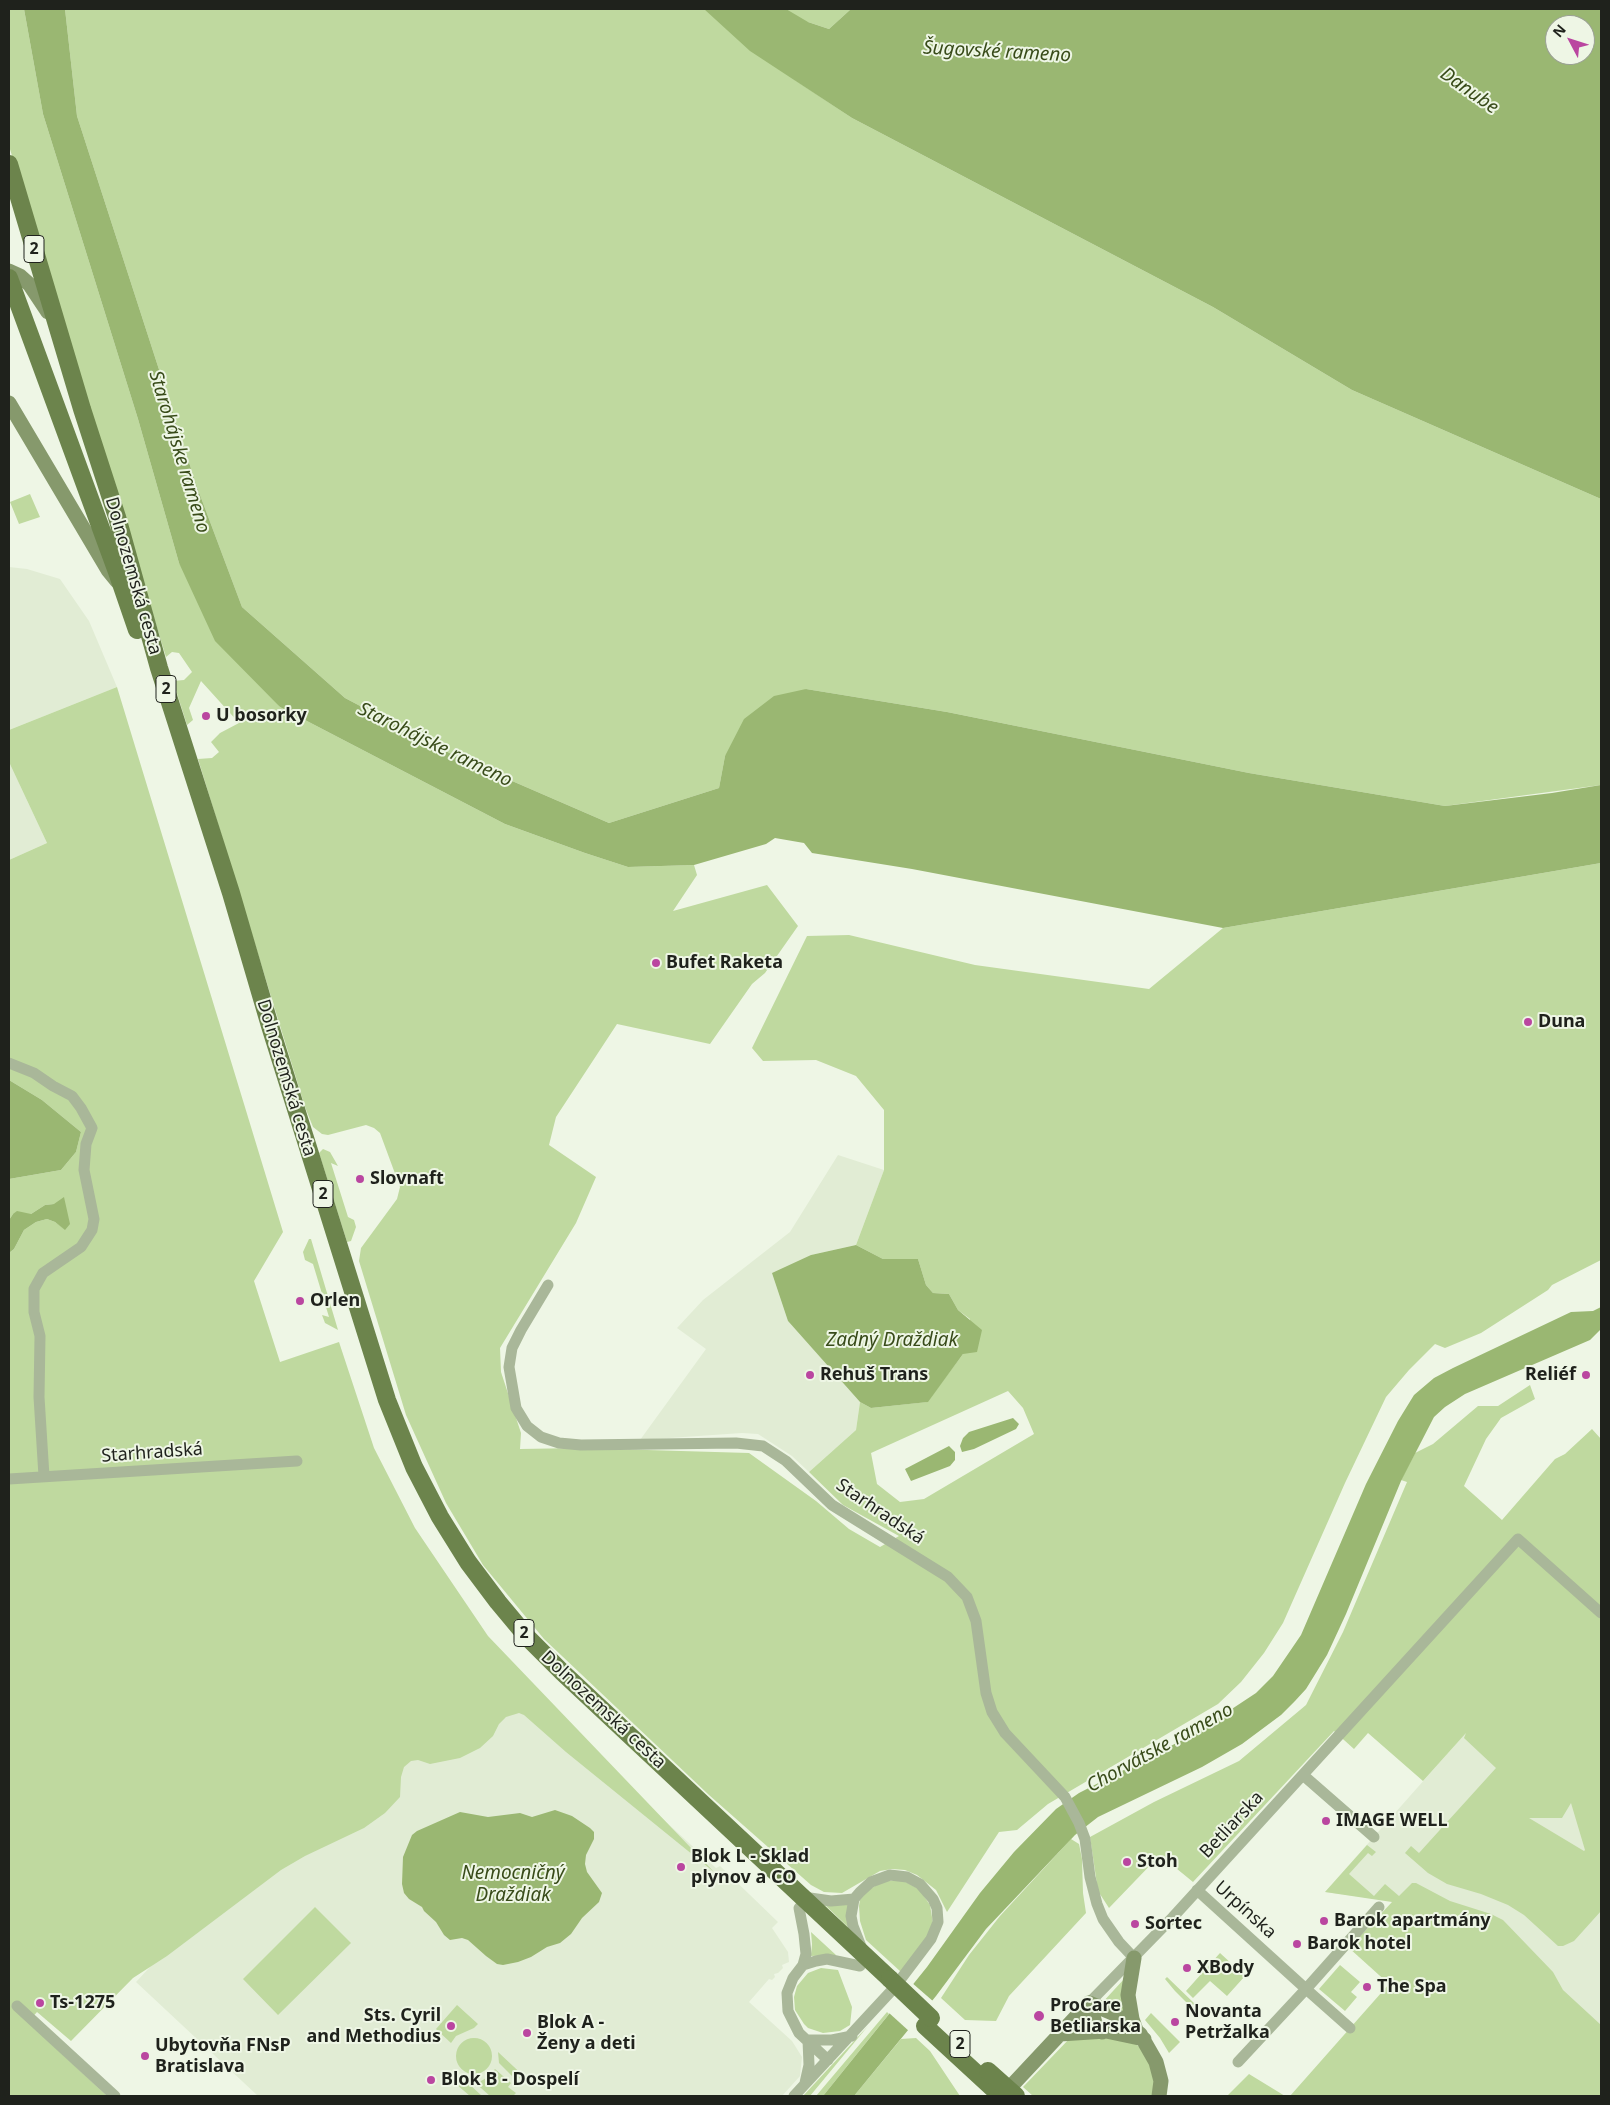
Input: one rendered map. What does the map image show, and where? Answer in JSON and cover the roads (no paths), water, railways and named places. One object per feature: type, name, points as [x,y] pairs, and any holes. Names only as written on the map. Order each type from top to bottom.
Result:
[{"type":"main road","name":"Dolnozemská cesta","points":[[9,164],[59,334],[117,516],[181,738],[364,1328],[387,1400],[414,1467],[464,1555],[488,1589],[528,1638],[801,1903]]},
{"type":"main road","name":"Dolnozemská cesta","points":[[9,278],[123,588],[368,1378],[391,1440],[417,1497],[436,1532],[492,1612],[532,1656],[985,2074],[1016,2096]]},
{"type":"main road","name":"Dolnozemská cesta","points":[[985,2074],[1001,2096]]},
{"type":"street","points":[[9,271],[23,278],[37,293],[59,334]]},
{"type":"street","points":[[9,402],[108,570],[123,588]]},
{"type":"street","points":[[9,1063],[34,1072],[53,1086],[72,1096],[92,1128],[86,1144],[84,1170],[94,1219],[92,1230],[81,1247],[43,1273],[34,1289],[34,1312],[40,1336],[39,1397],[44,1476]]},
{"type":"street","name":"Starhradská","points":[[548,1285],[512,1348],[509,1367],[516,1408],[527,1426],[541,1436],[559,1443],[658,1445],[736,1443],[763,1446],[786,1461],[832,1505],[948,1577],[967,1597],[976,1621],[986,1693],[992,1712],[1005,1733],[1065,1797],[1085,1839],[1090,1877],[1097,1904],[1109,1927],[1134,1958]]},
{"type":"street","name":"Starhradská","points":[[9,1479],[297,1461]]},
{"type":"street","name":"Betliarska","points":[[1001,2096],[1134,1958],[1518,1539],[1601,1613]]},
{"type":"street","points":[[1303,1775],[1374,1837]]},
{"type":"street","points":[[794,2096],[852,2036],[894,1988],[928,1944],[934,1934],[938,1918],[935,1904],[925,1889],[916,1881],[903,1876],[890,1875],[876,1879],[863,1888],[854,1900],[851,1916],[861,1959],[816,1960],[803,1965]]},
{"type":"street","name":"Urpínska","points":[[1197,1890],[1350,2028]]},
{"type":"street","points":[[828,2060],[799,2033],[793,2023],[786,2001],[790,1984],[803,1965],[806,1954],[801,1903],[824,1900],[854,1900]]},
{"type":"street","points":[[1238,2062],[1379,1907]]},
{"type":"street","points":[[1134,1958],[1128,1995],[1132,2019],[1154,2057],[1159,2071],[1160,2096]]},
{"type":"street","points":[[1089,2003],[1110,2011],[1140,2035]]},
{"type":"street","points":[[1089,2003],[1094,2020],[1102,2032]]},
{"type":"street","points":[[17,2006],[115,2096]]},
{"type":"street","points":[[1060,2034],[1102,2032],[1140,2035]]},
{"type":"street","points":[[808,2040],[832,2040],[852,2036]]},
{"type":"street","points":[[805,2084],[809,2064],[808,2040]]},
{"type":"water","name":"Starohájske rameno","points":[[24,9],[65,9],[77,116],[197,487],[242,607],[345,698],[459,758],[609,823],[719,788],[725,756],[744,719],[774,696],[806,689],[947,712],[1249,773],[1445,806],[1601,785],[1601,863],[1223,928],[912,869],[812,853],[804,843],[775,838],[766,844],[694,865],[628,867],[505,824],[280,707],[215,641],[179,563],[138,419],[43,114]]},
{"type":"water","points":[[704,9],[786,9],[808,22],[829,29],[851,9],[1601,9],[1601,499],[1352,390],[1213,307],[852,118],[750,51]]},
{"type":"water","points":[[9,1080],[42,1100],[81,1132],[76,1152],[61,1170],[9,1179]]},
{"type":"water","points":[[64,1197],[70,1224],[65,1230],[55,1222],[47,1219],[36,1222],[24,1230],[14,1249],[9,1253],[9,1220],[13,1214],[17,1211],[31,1214],[45,1205],[54,1204]]},
{"type":"water","name":"Zadný Draždiak","points":[[856,1245],[883,1259],[918,1259],[926,1285],[933,1293],[949,1294],[958,1310],[982,1330],[977,1352],[963,1354],[928,1402],[871,1408],[860,1402],[788,1321],[772,1273],[811,1255]]},
{"type":"water","name":"Chorvátske rameno","points":[[1601,1307],[1601,1329],[1590,1340],[1465,1394],[1434,1417],[1401,1481],[1327,1655],[1306,1689],[1295,1701],[1281,1715],[1242,1744],[1202,1767],[1098,1817],[1075,1835],[986,1929],[936,1996],[854,2096],[823,2096],[927,1967],[980,1893],[1014,1852],[1056,1809],[1079,1793],[1194,1734],[1256,1693],[1273,1676],[1301,1635],[1366,1484],[1398,1421],[1414,1395],[1434,1378],[1571,1312],[1593,1311]]},
{"type":"water","points":[[1013,1418],[1019,1424],[1016,1429],[974,1449],[962,1452],[960,1446],[963,1438],[969,1432]]},
{"type":"water","points":[[949,1446],[955,1452],[955,1460],[950,1466],[911,1481],[905,1469]]},
{"type":"water","name":"Nemocničný Draždiak","points":[[555,1810],[572,1816],[594,1832],[594,1839],[586,1855],[585,1864],[587,1872],[602,1893],[599,1902],[582,1918],[571,1934],[560,1943],[547,1947],[531,1957],[518,1962],[503,1965],[497,1964],[468,1940],[462,1938],[450,1940],[422,1907],[409,1899],[404,1893],[402,1884],[403,1857],[412,1835],[417,1831],[460,1812],[488,1817],[520,1813],[532,1817]]},
{"type":"place","name":"U bosorky","points":[[206,716]]},
{"type":"place","name":"Bufet Raketa","points":[[656,963]]},
{"type":"place","name":"Duna","points":[[1528,1022]]},
{"type":"place","name":"Slovnaft","points":[[360,1179]]},
{"type":"place","name":"Orlen","points":[[300,1301]]},
{"type":"place","name":"Rehuš Trans","points":[[810,1375]]},
{"type":"place","name":"Reliéf","points":[[1586,1375]]},
{"type":"place","name":"IMAGE WELL","points":[[1326,1821]]},
{"type":"place","name":"Stoh","points":[[1127,1862]]},
{"type":"place","name":"Blok L - Sklad plynov a CO","points":[[681,1867]]},
{"type":"place","name":"Barok apartmány","points":[[1324,1921]]},
{"type":"place","name":"Sortec","points":[[1135,1924]]},
{"type":"place","name":"Barok hotel","points":[[1297,1944]]},
{"type":"place","name":"XBody","points":[[1187,1968]]},
{"type":"place","name":"The Spa","points":[[1367,1987]]},
{"type":"place","name":"Ts-1275","points":[[40,2003]]},
{"type":"place","name":"ProCare Betliarska","points":[[1039,2016]]},
{"type":"place","name":"Novanta Petržalka","points":[[1175,2022]]},
{"type":"place","name":"Sts. Cyril and Methodius","points":[[451,2026]]},
{"type":"place","name":"Blok A - Ženy a deti","points":[[527,2033]]},
{"type":"place","name":"Ubytovňa FNsP Bratislava","points":[[145,2056]]},
{"type":"place","name":"Blok B - Dospelí","points":[[431,2080]]},
{"type":"water label","name":"Šugovské rameno","points":[[997,52]]},
{"type":"water label","name":"Danube","points":[[1469,91]]}]
